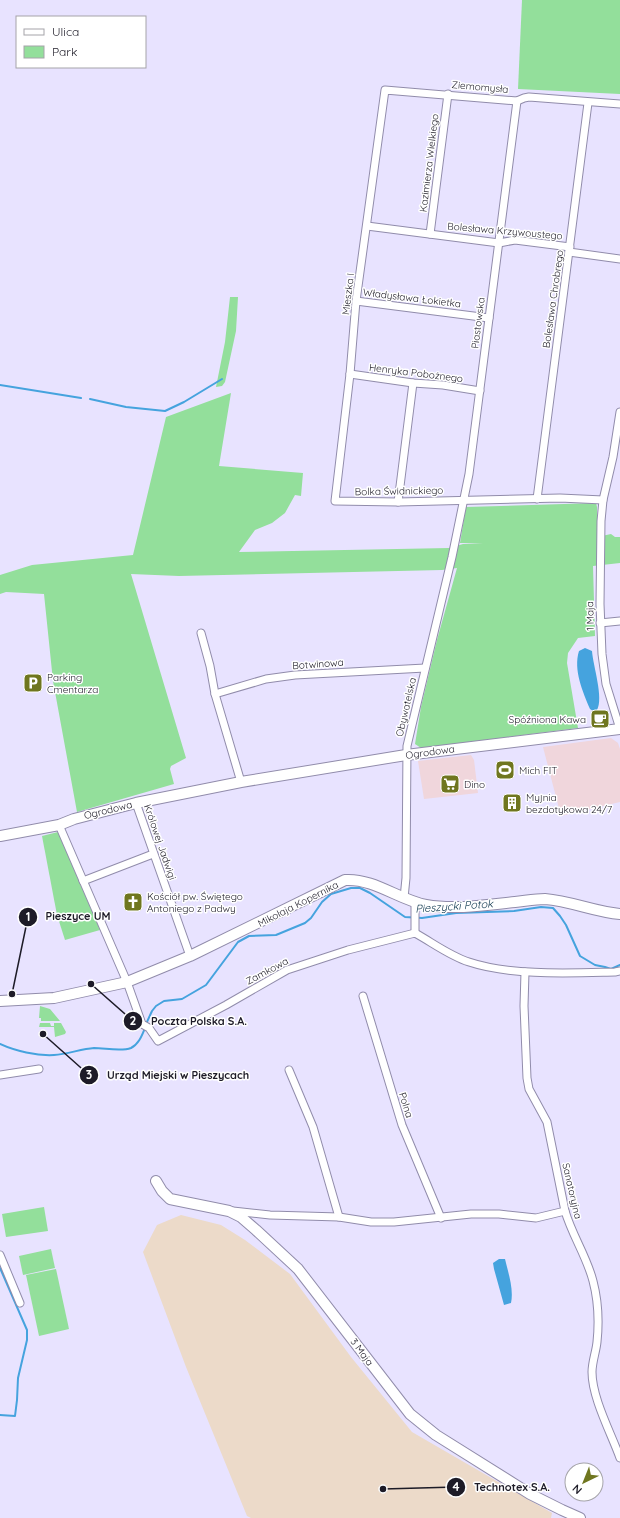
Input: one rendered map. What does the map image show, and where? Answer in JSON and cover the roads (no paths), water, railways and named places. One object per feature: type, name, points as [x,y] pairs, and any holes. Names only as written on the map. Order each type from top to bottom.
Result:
[{"type":"street","name":"Ziemomysła","points":[[384,90],[448,94],[517,101],[529,97],[588,103],[620,104]]},
{"type":"street","name":"Mieszka I","points":[[334,501],[350,374],[356,301],[384,90]]},
{"type":"street","name":"Kazimierza Wielkiego","points":[[430,234],[448,94]]},
{"type":"street","name":"Piastowska","points":[[454,547],[469,474],[517,101]]},
{"type":"street","name":"Bolesława Chrobrego","points":[[537,498],[588,103]]},
{"type":"street","name":"Bolesława Krzywoustego","points":[[367,226],[499,243],[515,240],[620,259]]},
{"type":"street","name":"Władysława Łokietka","points":[[356,301],[488,318]]},
{"type":"street","name":"Henryka Pobożnego","points":[[350,374],[480,391]]},
{"type":"street","points":[[398,502],[413,383]]},
{"type":"street","name":"1 Maja","points":[[620,412],[603,500],[601,521],[600,623],[606,684],[620,729]]},
{"type":"street","name":"Bolka Świdnickiego","points":[[334,501],[398,502],[537,498],[603,500]]},
{"type":"street","name":"Obywatelska","points":[[404,898],[406,878],[407,746],[454,547]]},
{"type":"street","points":[[600,623],[620,621]]},
{"type":"street","points":[[201,633],[210,666],[214,694],[241,782]]},
{"type":"street","name":"Botwinowa","points":[[214,694],[266,679],[295,675],[425,668]]},
{"type":"street","name":"Ogrodowa","points":[[0,836],[59,824],[136,803],[241,782],[406,755],[620,729]]},
{"type":"street","name":"Królowej Jadwigi","points":[[136,803],[190,956]]},
{"type":"street","points":[[59,824],[127,982]]},
{"type":"street","points":[[83,881],[153,854]]},
{"type":"street","name":"Mikołaja Kopernika","points":[[0,1001],[54,998],[127,982],[190,956],[345,880],[364,882],[416,903],[428,905],[485,905],[544,899],[620,914]]},
{"type":"street","points":[[416,903],[415,933],[453,955],[469,962],[525,972],[620,971]]},
{"type":"street","name":"Zamkowa","points":[[127,982],[142,1024],[149,1028],[158,1041],[226,1005],[287,970],[348,950],[415,933]]},
{"type":"street","name":"Sanatoryjna","points":[[525,972],[524,1006],[527,1078],[529,1090],[547,1122],[565,1211],[569,1224],[586,1258],[593,1282],[598,1329],[592,1372],[593,1384],[604,1418],[620,1458]]},
{"type":"street","name":"Polna","points":[[363,996],[402,1125],[441,1218]]},
{"type":"street","points":[[0,1075],[39,1069]]},
{"type":"street","points":[[289,1070],[313,1127],[339,1217]]},
{"type":"street","name":"3 Maja","points":[[156,1181],[162,1191],[170,1199],[229,1211],[241,1217],[298,1269],[410,1414],[436,1435],[530,1494],[580,1518]]},
{"type":"street","points":[[229,1211],[270,1215],[339,1217],[371,1222],[394,1222],[485,1214],[536,1218],[565,1211]]},
{"type":"street","points":[[0,1255],[20,1303]]},
{"type":"water","points":[[585,648],[592,651],[599,690],[599,705],[597,710],[593,711],[590,709],[584,695],[577,666],[579,651]]},
{"type":"water","points":[[499,1259],[505,1259],[511,1286],[511,1303],[504,1305],[493,1263]]},
{"type":"waterway","points":[[90,399],[126,407],[165,411],[184,402],[222,379]]},
{"type":"waterway","points":[[0,385],[81,398]]},
{"type":"waterway","name":"Pieszycki Potok","points":[[146,1024],[156,1006],[164,1001],[182,999],[206,985],[238,942],[249,936],[276,935],[305,923],[311,918],[322,902],[331,894],[351,888],[360,888],[370,893],[405,917],[422,918],[456,913],[514,911],[541,907],[553,908],[566,925],[580,956],[595,965],[611,969],[620,965]]},
{"type":"waterway","name":"Pieszycki Potok","points":[[0,1044],[12,1049],[40,1055],[59,1054],[94,1048],[123,1050],[131,1048],[136,1044],[145,1028]]},
{"type":"waterway","points":[[0,1268],[27,1330],[27,1340],[18,1378],[15,1416],[0,1415]]},
{"type":"place","name":"Parking Cmentarza","points":[[33,683]]},
{"type":"place","name":"Spóźniona Kawa","points":[[600,719]]},
{"type":"place","name":"Mich FIT","points":[[505,770]]},
{"type":"place","name":"Dino","points":[[450,784]]},
{"type":"place","name":"Myjnia bezdotykowa 24/7","points":[[512,803]]},
{"type":"place","name":"Kościół pw. Świętego Antoniego z Padwy","points":[[133,902]]},
{"type":"place","name":"Poczta Polska S.A.","points":[[91,984]]},
{"type":"place","name":"Pieszyce UM","points":[[12,994]]},
{"type":"place","name":"Urząd Miejski w Pieszycach","points":[[43,1034]]},
{"type":"place","name":"Technotex S.A.","points":[[383,1489]]}]
